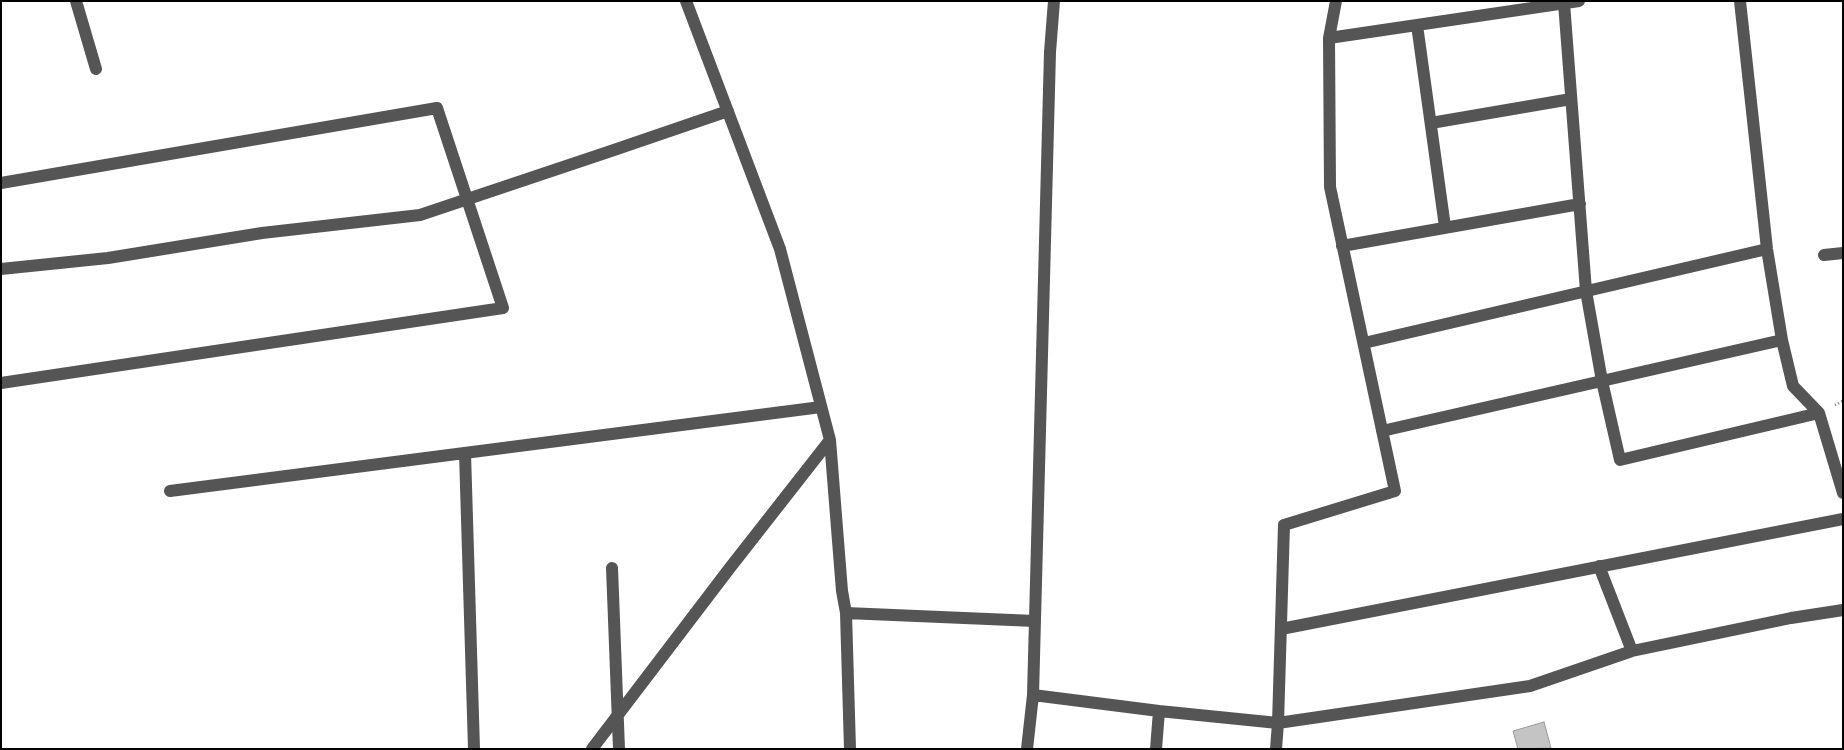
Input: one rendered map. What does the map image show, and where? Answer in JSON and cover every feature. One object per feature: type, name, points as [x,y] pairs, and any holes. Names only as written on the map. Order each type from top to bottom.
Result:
[{"type":"street","points":[[76,1],[96,69]]},
{"type":"street","points":[[686,1],[780,249],[830,440],[842,591],[846,613],[850,749]]},
{"type":"street","points":[[1027,749],[1033,695],[1050,52],[1054,1]]},
{"type":"street","points":[[1276,749],[1284,525],[1395,491],[1330,187],[1329,38],[1336,1]]},
{"type":"street","points":[[1329,38],[1579,1]]},
{"type":"street","points":[[1740,1],[1768,250],[1782,340],[1793,386],[1819,413],[1843,493]]},
{"type":"street","points":[[1564,3],[1586,291],[1602,381],[1620,460],[1819,413]]},
{"type":"street","points":[[1417,25],[1445,227]]},
{"type":"street","points":[[1431,123],[1571,99]]},
{"type":"street","points":[[1,183],[437,108],[503,308],[1,383]]},
{"type":"street","points":[[1,270],[108,258],[262,233],[420,214],[728,111]]},
{"type":"street","points":[[1342,246],[1580,204]]},
{"type":"street","points":[[1364,343],[1768,250]]},
{"type":"street","points":[[1824,255],[1843,253]]},
{"type":"street","points":[[1382,431],[1782,340]]},
{"type":"street","points":[[170,491],[821,407]]},
{"type":"street","points":[[592,749],[728,569],[830,440]]},
{"type":"street","points":[[465,453],[474,749]]},
{"type":"street","points":[[1281,628],[1843,519]]},
{"type":"street","points":[[1599,566],[1632,652]]},
{"type":"street","points":[[612,568],[618,749]]},
{"type":"street","points":[[1033,695],[1159,711],[1278,723],[1530,686],[1632,652],[1791,618],[1843,610]]},
{"type":"street","points":[[846,613],[1035,620]]},
{"type":"street","points":[[1156,749],[1159,711]]},
{"type":"building","points":[[1544,722],[1551,748],[1518,749],[1513,731]]}]
